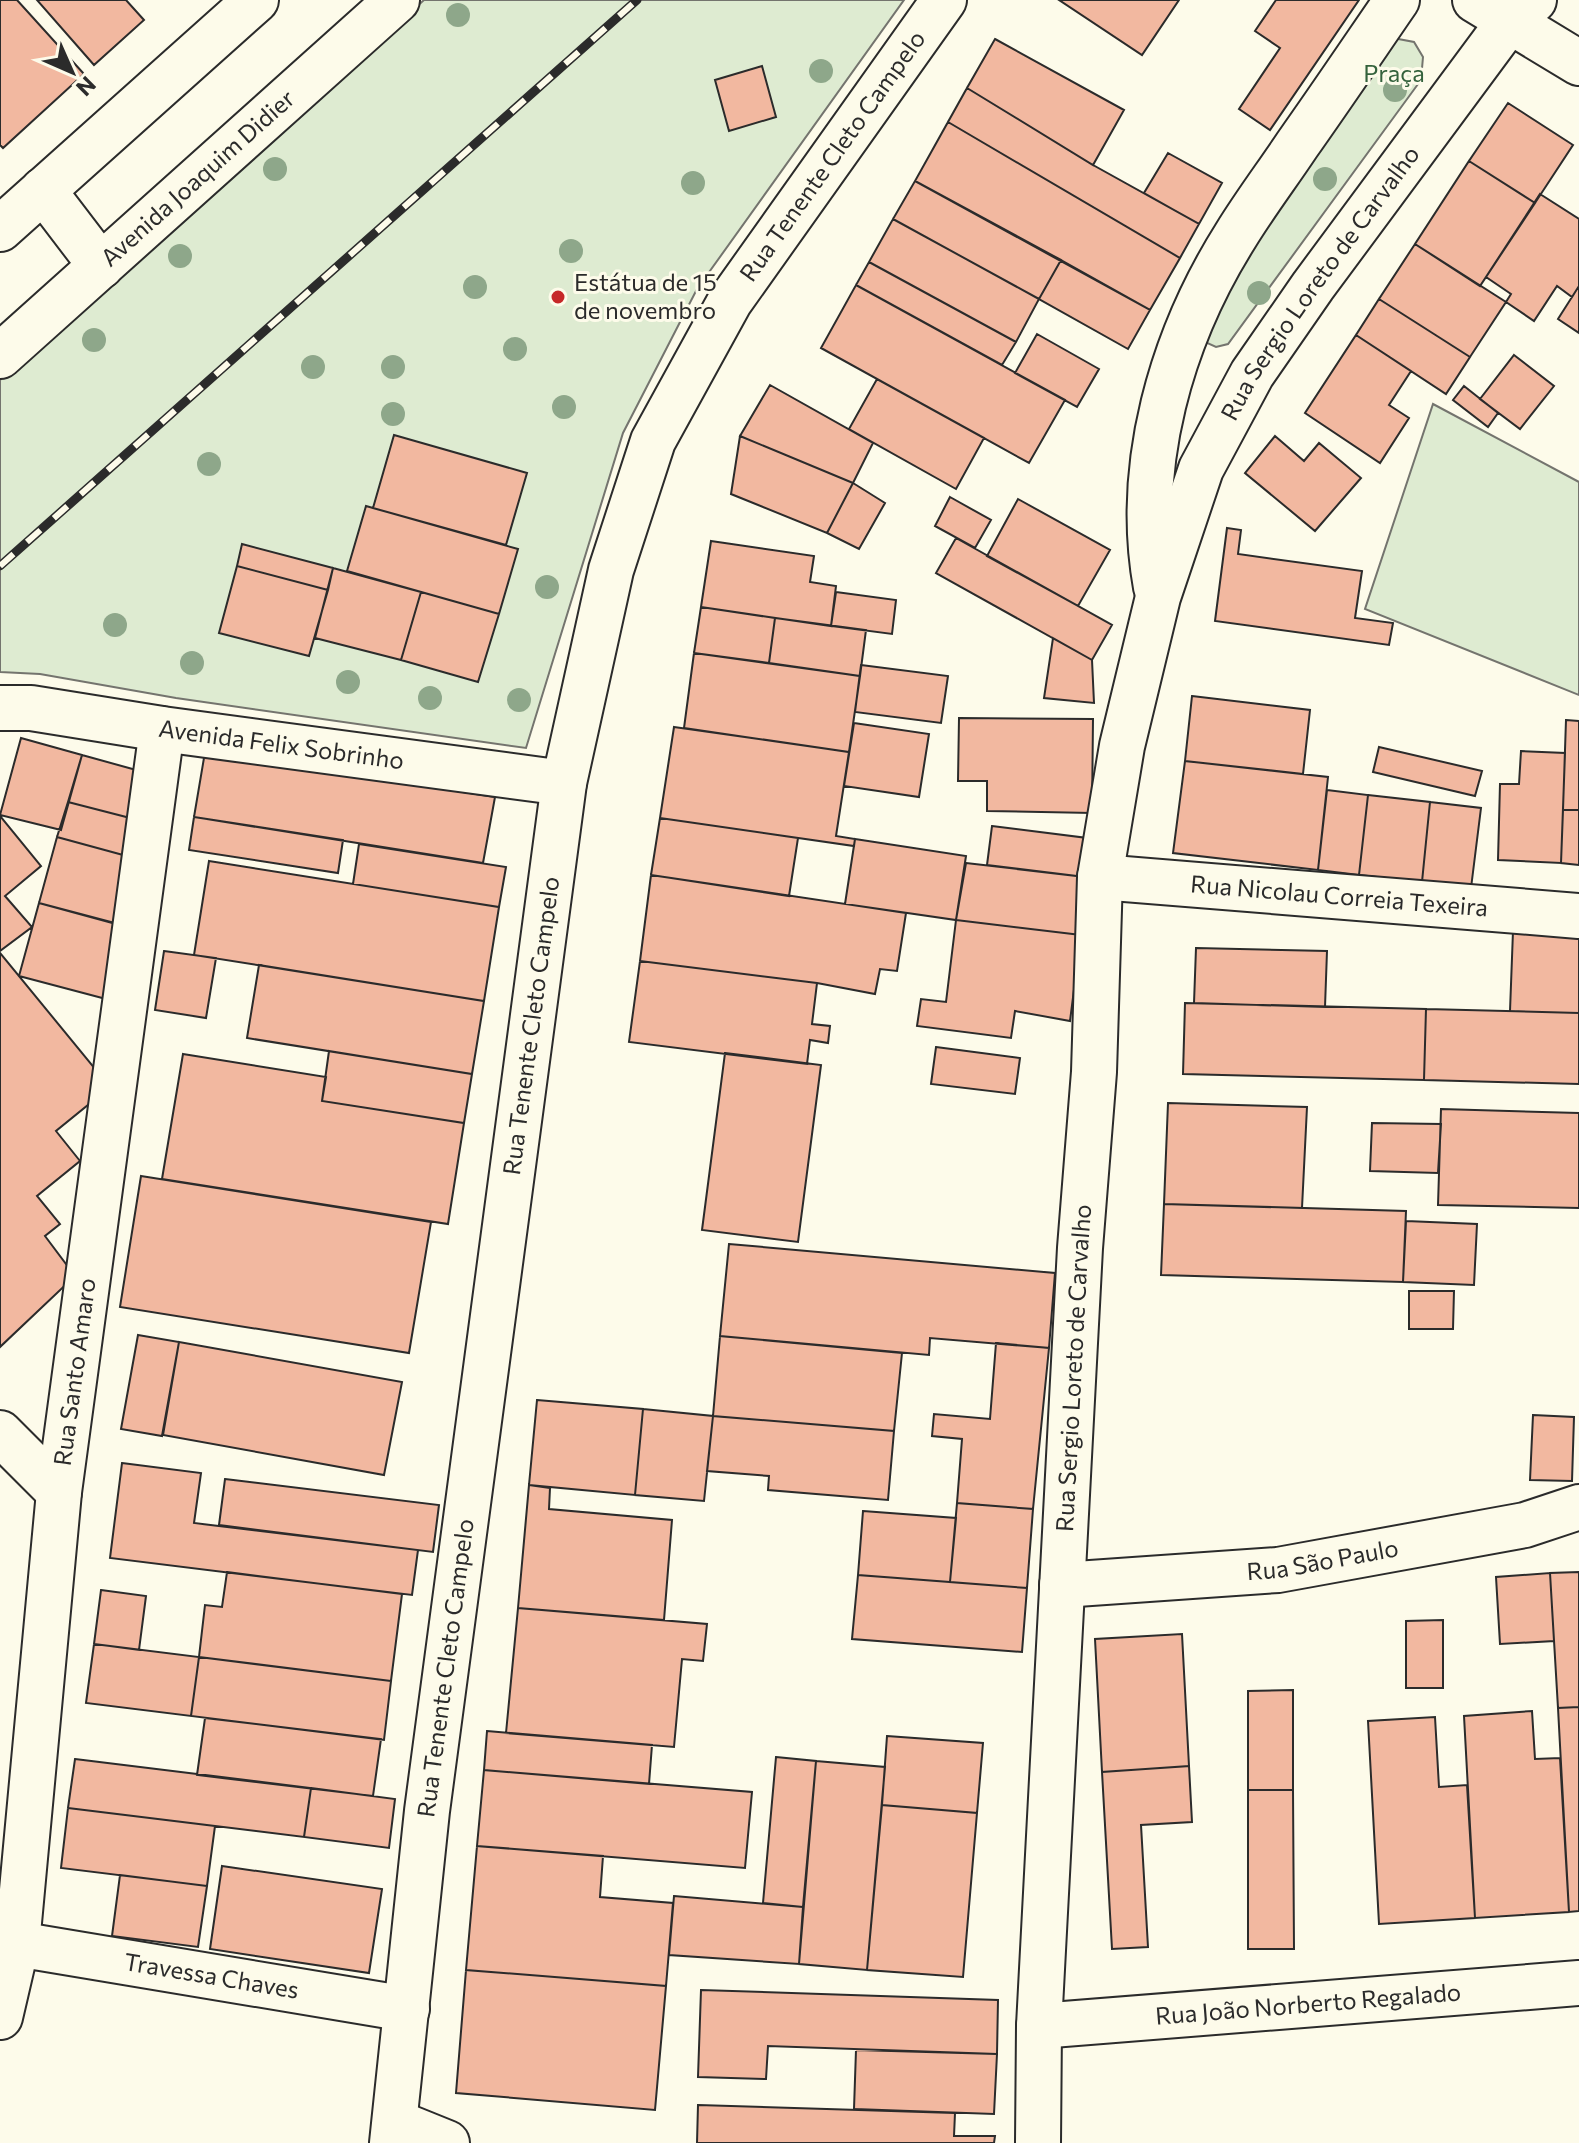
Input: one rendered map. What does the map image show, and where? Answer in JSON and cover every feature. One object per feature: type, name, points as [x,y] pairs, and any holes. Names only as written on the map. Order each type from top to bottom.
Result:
[{"type":"street","points":[[0,229],[256,0]]},
{"type":"street","name":"Avenida Joaquim Didier","points":[[0,356],[397,0]]},
{"type":"street","name":"Rua Tenente Cleto Campelo","points":[[393,2132],[429,1795],[564,783],[611,570],[653,441],[730,301],[944,0]]},
{"type":"street","name":"Rua Sergio Loreto de Carvalho","points":[[1158,597],[1151,560],[1149,516],[1153,457],[1168,383],[1194,314],[1234,236],[1397,0]]},
{"type":"street","points":[[1506,7],[1579,63]]},
{"type":"street","name":"Rua Sergio Loreto de Carvalho","points":[[1038,2143],[1039,2026],[1079,1263],[1094,1072],[1100,877],[1122,746],[1158,597],[1201,469],[1252,374],[1506,7]]},
{"type":"street","points":[[43,190],[101,266]]},
{"type":"street","name":"Avenida Felix Sobrinho","points":[[0,708],[31,708],[162,729],[564,783]]},
{"type":"street","name":"Rua Santo Amaro","points":[[0,2017],[59,1492],[162,729]]},
{"type":"street","name":"Rua Nicolau Correia Texeira","points":[[1100,877],[1579,916]]},
{"type":"street","points":[[0,1433],[59,1492]]},
{"type":"street","name":"Rua São Paulo","points":[[1062,1585],[1278,1570],[1525,1525],[1579,1507]]},
{"type":"street","name":"Travessa Chaves","points":[[8,1938],[407,2009]]},
{"type":"street","name":"Rua João Norberto Regalado","points":[[1039,2026],[1579,1983]]},
{"type":"street","points":[[393,2132],[447,2143]]},
{"type":"green space","points":[[424,0],[904,0],[697,289],[623,433],[526,748],[176,698],[40,674],[0,672],[0,380]]},
{"type":"green space","name":"Praça","points":[[1393,38],[1414,42],[1423,57],[1421,80],[1228,344],[1216,347],[1205,342],[1220,285]]},
{"type":"green space","points":[[1433,404],[1579,482],[1579,695],[1365,609]]},
{"type":"building","points":[[0,0],[17,0],[84,74],[3,148],[0,145]]},
{"type":"building","points":[[37,0],[126,0],[144,20],[94,65]]},
{"type":"building","points":[[1059,0],[1179,0],[1142,55]]},
{"type":"building","points":[[1276,0],[1359,0],[1270,130],[1239,109],[1280,48],[1255,31]]},
{"type":"building","points":[[995,39],[1124,110],[1093,165],[967,88]]},
{"type":"building","points":[[762,66],[776,117],[729,131],[715,80]]},
{"type":"building","points":[[967,88],[1093,165],[1199,224],[1180,258],[948,122]]},
{"type":"building","points":[[1508,103],[1573,145],[1535,203],[1469,161]]},
{"type":"building","points":[[948,122],[1180,258],[1150,310],[915,181]]},
{"type":"building","points":[[1168,153],[1222,183],[1199,224],[1144,193]]},
{"type":"building","points":[[1469,161],[1535,203],[1480,286],[1415,244]]},
{"type":"building","points":[[915,181],[1061,260],[1039,299],[893,219]]},
{"type":"building","points":[[1540,194],[1579,219],[1579,286],[1572,297],[1557,286],[1534,321],[1506,302],[1511,294],[1486,277]]},
{"type":"building","points":[[893,219],[1039,299],[1016,342],[869,262]]},
{"type":"building","points":[[1415,244],[1506,302],[1470,357],[1379,299]]},
{"type":"building","points":[[1061,260],[1150,310],[1128,349],[1039,299]]},
{"type":"building","points":[[869,262],[1016,342],[1002,365],[856,285]]},
{"type":"building","points":[[856,285],[1065,400],[1029,463],[821,348]]},
{"type":"building","points":[[1579,286],[1579,333],[1558,319]]},
{"type":"building","points":[[1379,299],[1470,357],[1446,394],[1356,335]]},
{"type":"building","points":[[1037,334],[1099,369],[1077,407],[1015,373]]},
{"type":"building","points":[[1356,335],[1411,371],[1389,405],[1409,418],[1380,463],[1305,413]]},
{"type":"building","points":[[1514,355],[1554,386],[1520,429],[1480,399]]},
{"type":"building","points":[[877,379],[984,438],[956,489],[849,429]]},
{"type":"building","points":[[770,385],[873,443],[853,483],[740,436]]},
{"type":"building","points":[[1464,386],[1498,413],[1488,427],[1453,400]]},
{"type":"building","points":[[394,435],[527,473],[506,545],[373,508]]},
{"type":"building","points":[[740,436],[853,483],[827,533],[731,494]]},
{"type":"building","points":[[1275,436],[1304,461],[1319,443],[1361,478],[1315,531],[1245,473]]},
{"type":"building","points":[[853,483],[885,503],[859,549],[827,533]]},
{"type":"building","points":[[950,497],[991,520],[975,548],[935,526]]},
{"type":"building","points":[[1018,499],[1110,550],[1078,606],[987,556]]},
{"type":"building","points":[[366,506],[518,549],[499,614],[347,571]]},
{"type":"building","points":[[1227,528],[1241,530],[1238,554],[1362,571],[1355,618],[1393,623],[1389,645],[1215,621]]},
{"type":"building","points":[[956,538],[1112,625],[1092,660],[936,573]]},
{"type":"building","points":[[711,541],[814,556],[810,582],[836,586],[831,626],[701,607]]},
{"type":"building","points":[[242,544],[333,568],[328,590],[237,566]]},
{"type":"building","points":[[237,566],[328,590],[309,656],[219,633]]},
{"type":"building","points":[[333,568],[421,592],[401,660],[315,638]]},
{"type":"building","points":[[421,592],[499,614],[478,682],[401,660]]},
{"type":"building","points":[[836,592],[896,600],[892,634],[831,626]]},
{"type":"building","points":[[701,607],[775,618],[769,663],[694,653]]},
{"type":"building","points":[[775,618],[866,630],[860,676],[769,663]]},
{"type":"building","points":[[1053,638],[1092,660],[1094,703],[1044,698]]},
{"type":"building","points":[[694,653],[860,676],[849,752],[684,728]]},
{"type":"building","points":[[861,665],[948,676],[941,723],[855,712]]},
{"type":"building","points":[[1192,696],[1310,710],[1303,774],[1185,761]]},
{"type":"building","points":[[959,718],[1093,719],[1092,813],[987,811],[987,781],[958,781]]},
{"type":"building","points":[[1566,720],[1579,721],[1579,810],[1563,810]]},
{"type":"building","points":[[854,723],[929,734],[919,797],[844,786]]},
{"type":"building","points":[[674,727],[849,752],[836,836],[855,839],[854,846],[660,818]]},
{"type":"building","points":[[21,738],[82,755],[61,830],[0,815]]},
{"type":"building","points":[[1379,747],[1482,771],[1475,796],[1373,772]]},
{"type":"building","points":[[1521,751],[1565,753],[1561,863],[1498,860],[1500,784],[1519,784]]},
{"type":"building","points":[[205,752],[495,797],[483,863],[194,817]]},
{"type":"building","points":[[82,755],[147,773],[134,819],[68,802]]},
{"type":"building","points":[[1185,761],[1328,777],[1318,870],[1173,853]]},
{"type":"building","points":[[1327,790],[1368,795],[1359,875],[1318,870]]},
{"type":"building","points":[[1368,795],[1430,802],[1422,882],[1359,875]]},
{"type":"building","points":[[68,802],[134,819],[123,855],[57,837]]},
{"type":"building","points":[[1430,802],[1481,808],[1471,888],[1422,882]]},
{"type":"building","points":[[1563,810],[1579,810],[1579,865],[1561,863]]},
{"type":"building","points":[[0,816],[41,866],[5,896],[32,927],[0,951]]},
{"type":"building","points":[[194,817],[343,840],[338,873],[189,850]]},
{"type":"building","points":[[660,818],[798,838],[789,896],[651,875]]},
{"type":"building","points":[[992,826],[1087,838],[1085,877],[987,865]]},
{"type":"building","points":[[57,837],[134,858],[116,924],[39,903]]},
{"type":"building","points":[[855,839],[966,856],[956,920],[845,904]]},
{"type":"building","points":[[359,844],[506,867],[499,907],[353,884]]},
{"type":"building","points":[[209,861],[499,907],[484,1001],[194,955]]},
{"type":"building","points":[[966,863],[1085,877],[1081,935],[956,920]]},
{"type":"building","points":[[651,875],[906,913],[897,971],[880,969],[875,994],[817,983],[640,961]]},
{"type":"building","points":[[39,903],[126,926],[106,999],[19,976]]},
{"type":"building","points":[[956,920],[1081,935],[1070,1021],[1015,1011],[1011,1038],[917,1026],[921,999],[946,1002]]},
{"type":"building","points":[[1513,931],[1579,933],[1579,1013],[1510,1011]]},
{"type":"building","points":[[1196,948],[1327,951],[1325,1007],[1194,1003]]},
{"type":"building","points":[[164,951],[216,958],[206,1018],[155,1010]]},
{"type":"building","points":[[0,953],[110,1087],[56,1131],[80,1161],[37,1196],[60,1224],[45,1236],[75,1276],[0,1347]]},
{"type":"building","points":[[640,961],[817,983],[812,1024],[830,1026],[828,1043],[810,1040],[807,1064],[629,1042]]},
{"type":"building","points":[[259,965],[484,1001],[472,1074],[247,1038]]},
{"type":"building","points":[[1185,1003],[1426,1009],[1424,1080],[1183,1074]]},
{"type":"building","points":[[1426,1009],[1579,1013],[1579,1084],[1424,1080]]},
{"type":"building","points":[[936,1047],[1020,1058],[1015,1094],[931,1084]]},
{"type":"building","points":[[329,1051],[472,1074],[464,1123],[322,1101]]},
{"type":"building","points":[[725,1053],[821,1065],[798,1242],[702,1230]]},
{"type":"building","points":[[183,1054],[326,1077],[322,1101],[464,1123],[448,1224],[162,1179]]},
{"type":"building","points":[[1168,1103],[1307,1107],[1302,1208],[1164,1204]]},
{"type":"building","points":[[1441,1109],[1579,1113],[1579,1208],[1438,1205]]},
{"type":"building","points":[[1372,1123],[1441,1124],[1438,1173],[1370,1171]]},
{"type":"building","points":[[141,1176],[431,1222],[409,1353],[120,1307]]},
{"type":"building","points":[[1164,1204],[1406,1211],[1403,1282],[1161,1275]]},
{"type":"building","points":[[1406,1221],[1477,1224],[1474,1285],[1403,1282]]},
{"type":"building","points":[[729,1244],[1055,1273],[1049,1348],[930,1338],[929,1355],[720,1336]]},
{"type":"building","points":[[1409,1291],[1454,1291],[1453,1329],[1409,1329]]},
{"type":"building","points":[[138,1335],[179,1342],[162,1436],[121,1429]]},
{"type":"building","points":[[720,1336],[902,1353],[894,1431],[713,1416]]},
{"type":"building","points":[[179,1342],[402,1382],[384,1475],[163,1435]]},
{"type":"building","points":[[996,1343],[1049,1348],[1033,1509],[957,1503],[962,1439],[932,1436],[934,1414],[990,1419]]},
{"type":"building","points":[[537,1400],[643,1409],[635,1495],[529,1485]]},
{"type":"building","points":[[643,1409],[713,1416],[704,1501],[635,1495]]},
{"type":"building","points":[[1533,1415],[1574,1417],[1572,1481],[1530,1480]]},
{"type":"building","points":[[713,1416],[894,1431],[888,1500],[768,1490],[769,1476],[707,1471]]},
{"type":"building","points":[[122,1463],[201,1473],[194,1523],[418,1550],[412,1595],[110,1558]]},
{"type":"building","points":[[225,1479],[439,1505],[433,1552],[219,1525]]},
{"type":"building","points":[[529,1485],[550,1488],[549,1509],[672,1520],[664,1620],[518,1608]]},
{"type":"building","points":[[957,1503],[1033,1509],[1027,1588],[950,1582]]},
{"type":"building","points":[[863,1511],[956,1518],[950,1582],[858,1575]]},
{"type":"building","points":[[227,1572],[402,1594],[391,1681],[199,1657],[205,1605],[222,1607]]},
{"type":"building","points":[[1579,1572],[1579,1707],[1558,1708],[1550,1573]]},
{"type":"building","points":[[1550,1573],[1554,1641],[1500,1644],[1496,1577]]},
{"type":"building","points":[[858,1575],[1027,1588],[1022,1652],[852,1639]]},
{"type":"building","points":[[101,1590],[146,1596],[139,1650],[94,1644]]},
{"type":"building","points":[[518,1608],[707,1624],[703,1661],[682,1659],[674,1747],[506,1733]]},
{"type":"building","points":[[1443,1620],[1443,1688],[1406,1688],[1406,1621]]},
{"type":"building","points":[[1182,1634],[1189,1766],[1102,1772],[1095,1639]]},
{"type":"building","points":[[94,1644],[199,1657],[191,1716],[86,1703]]},
{"type":"building","points":[[199,1657],[391,1681],[384,1740],[191,1716]]},
{"type":"building","points":[[1293,1690],[1293,1790],[1248,1790],[1248,1691]]},
{"type":"building","points":[[1579,1707],[1579,1911],[1569,1912],[1558,1708]]},
{"type":"building","points":[[1532,1711],[1535,1759],[1560,1758],[1569,1912],[1475,1918],[1464,1716]]},
{"type":"building","points":[[1435,1717],[1439,1787],[1467,1785],[1475,1918],[1379,1924],[1368,1721]]},
{"type":"building","points":[[205,1718],[381,1739],[373,1796],[197,1775]]},
{"type":"building","points":[[487,1731],[652,1745],[649,1784],[484,1770]]},
{"type":"building","points":[[887,1736],[983,1743],[977,1813],[882,1805]]},
{"type":"building","points":[[776,1757],[816,1761],[803,1907],[763,1903]]},
{"type":"building","points":[[75,1759],[311,1788],[304,1837],[68,1808]]},
{"type":"building","points":[[816,1761],[885,1767],[867,1970],[799,1964]]},
{"type":"building","points":[[1189,1766],[1192,1822],[1141,1825],[1148,1947],[1112,1949],[1102,1772]]},
{"type":"building","points":[[484,1770],[752,1792],[745,1868],[477,1846]]},
{"type":"building","points":[[311,1788],[395,1799],[389,1848],[304,1837]]},
{"type":"building","points":[[1248,1790],[1293,1790],[1294,1949],[1248,1949]]},
{"type":"building","points":[[882,1805],[977,1813],[963,1977],[867,1970]]},
{"type":"building","points":[[68,1808],[215,1826],[207,1886],[61,1868]]},
{"type":"building","points":[[477,1846],[603,1856],[600,1897],[673,1903],[666,1986],[466,1970]]},
{"type":"building","points":[[222,1866],[382,1889],[369,1973],[210,1949]]},
{"type":"building","points":[[120,1875],[207,1886],[198,1947],[112,1936]]},
{"type":"building","points":[[674,1896],[803,1907],[799,1964],[669,1955]]},
{"type":"building","points":[[466,1970],[666,1986],[655,2110],[456,2093]]},
{"type":"building","points":[[701,1990],[998,2000],[997,2054],[768,2046],[766,2079],[698,2077]]},
{"type":"building","points":[[856,2050],[997,2054],[994,2114],[854,2109]]},
{"type":"building","points":[[698,2105],[955,2113],[954,2136],[995,2136],[994,2143],[697,2143]]},
{"type":"railway","points":[[0,566],[637,0]]},
{"type":"place","name":"Estátua de 15 de novembro","points":[[558,297]]}]
